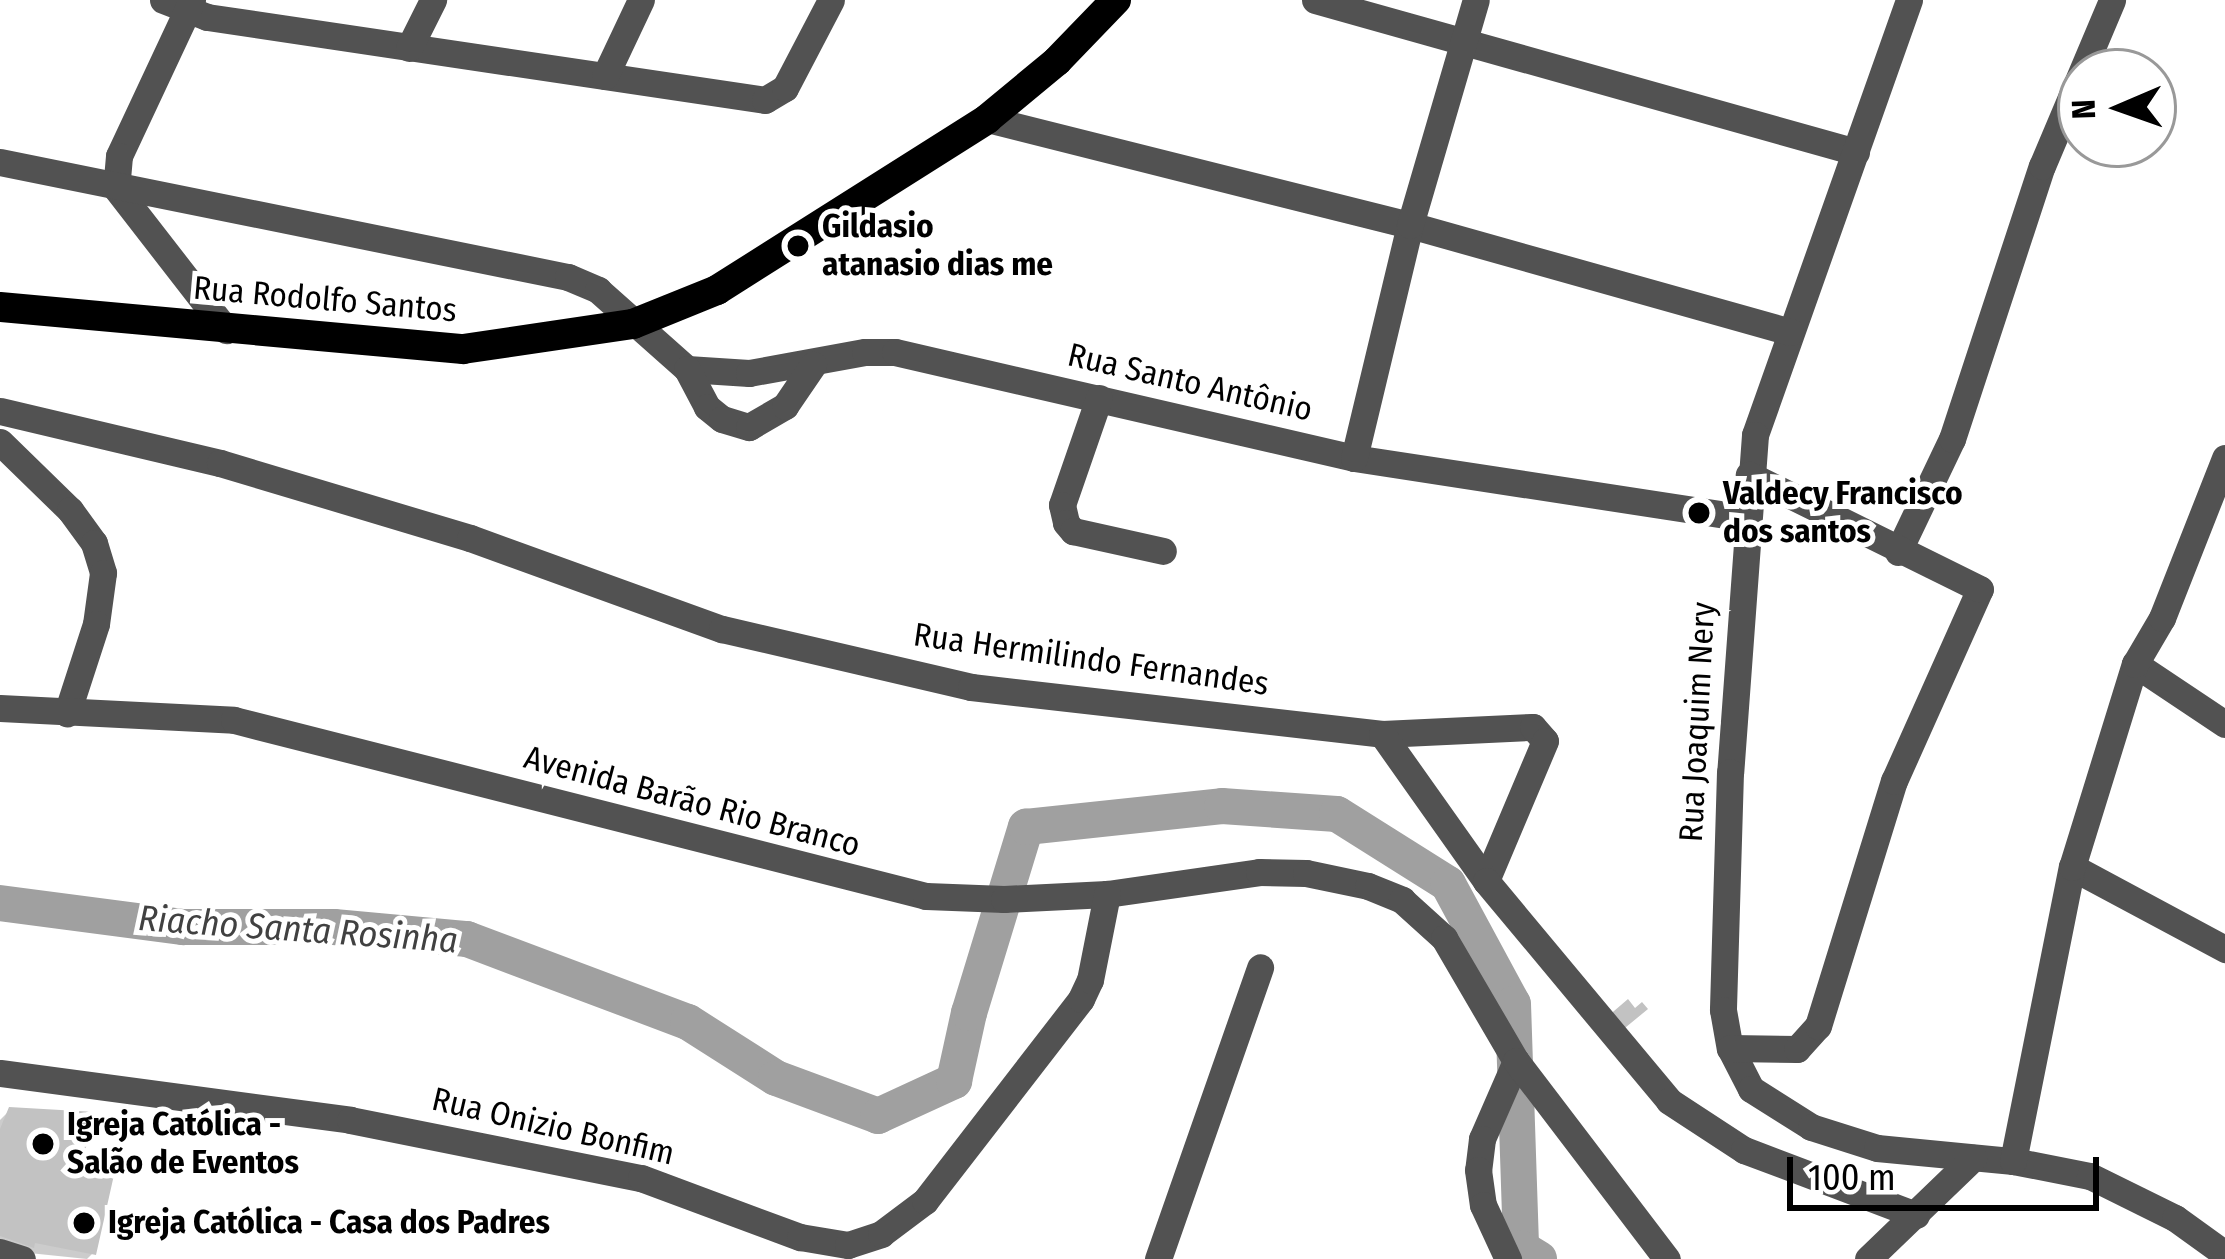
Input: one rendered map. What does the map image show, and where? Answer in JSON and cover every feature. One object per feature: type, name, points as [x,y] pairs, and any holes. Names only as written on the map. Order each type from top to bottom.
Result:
[{"type":"main road","name":"Rua Rodolfo Santos","points":[[0,307],[463,349],[633,324],[717,290],[987,119],[1057,61],[1116,0]]},
{"type":"street","points":[[410,48],[433,0]]},
{"type":"street","points":[[605,76],[640,0]]},
{"type":"street","points":[[226,330],[116,188],[119,156],[180,4],[410,48],[765,100],[785,88],[831,0]]},
{"type":"street","points":[[1315,0],[1856,152]]},
{"type":"street","points":[[1354,458],[1410,225],[1476,0]]},
{"type":"street","name":"Rua Joaquim Nery","points":[[1910,0],[1755,435],[1730,772],[1723,1010],[1730,1048],[1751,1089],[1810,1127],[1862,1145],[2013,1161],[2118,1187],[2175,1218],[2225,1254]]},
{"type":"street","points":[[1898,551],[1952,439],[2042,166],[2112,0]]},
{"type":"street","points":[[987,119],[1410,225],[1790,332]]},
{"type":"street","points":[[0,162],[568,277],[598,290],[687,369],[707,407],[722,419],[749,427],[785,406],[813,365]]},
{"type":"street","name":"Rua Santo Antônio","points":[[687,369],[748,373],[813,365],[865,352],[895,352],[1354,458],[1747,518]]},
{"type":"street","points":[[1099,398],[1062,513],[1073,531],[1163,551]]},
{"type":"street","name":"Rua Hermilindo Fernandes","points":[[0,410],[243,470],[470,538],[722,629],[971,687],[1382,734],[1517,725],[1542,732],[1541,753],[1486,880]]},
{"type":"street","points":[[0,442],[70,511],[94,543],[103,573],[96,624],[67,712]]},
{"type":"street","points":[[2013,1161],[2072,867],[2135,664],[2162,617],[2225,458]]},
{"type":"street","points":[[1730,1048],[1797,1048],[1818,1025],[1894,781],[1980,590],[1749,476]]},
{"type":"street","points":[[2135,664],[2225,724]]},
{"type":"street","name":"Avenida Barão Rio Branco","points":[[0,708],[188,714],[234,720],[880,888],[1004,899],[1107,894],[1215,876],[1306,873],[1368,886],[1402,900],[1429,920],[1449,945],[1516,1061],[1667,1259]]},
{"type":"street","points":[[1382,734],[1486,880],[1669,1101],[1744,1150],[1916,1215]]},
{"type":"street","points":[[2072,867],[2225,949]]},
{"type":"street","name":"Rua Onizio Bonfim","points":[[0,1073],[350,1120],[641,1178],[800,1238],[848,1245],[881,1234],[926,1201],[1081,999],[1090,980],[1107,894]]},
{"type":"street","points":[[1158,1259],[1259,968]]},
{"type":"street","points":[[1508,1259],[1483,1205],[1478,1170],[1482,1139],[1516,1061]]},
{"type":"street","points":[[1868,1259],[1972,1158]]},
{"type":"street","points":[[0,1252],[22,1259]]},
{"type":"building","points":[[1628,999],[1635,1008],[1642,1002],[1648,1009],[1620,1032],[1607,1017]]},
{"type":"building","points":[[9,1107],[95,1112],[83,1159],[116,1166],[96,1255],[35,1243],[34,1248],[0,1236],[0,1129]]},
{"type":"waterway","name":"Riacho Santa Rosinha","points":[[0,903],[183,927],[334,927],[467,939],[688,1022],[776,1078],[878,1116],[954,1081],[969,1013],[1026,827],[1222,806],[1337,814],[1448,884],[1513,1004],[1521,1248],[1539,1259]]},
{"type":"place","name":"Gildasio atanasio dias me","points":[[798,246]]},
{"type":"place","name":"Valdecy Francisco dos santos","points":[[1699,513]]},
{"type":"place","name":"Igreja Católica - Salão de Eventos","points":[[43,1144]]},
{"type":"place","name":"Igreja Católica - Casa dos Padres","points":[[84,1223]]}]
